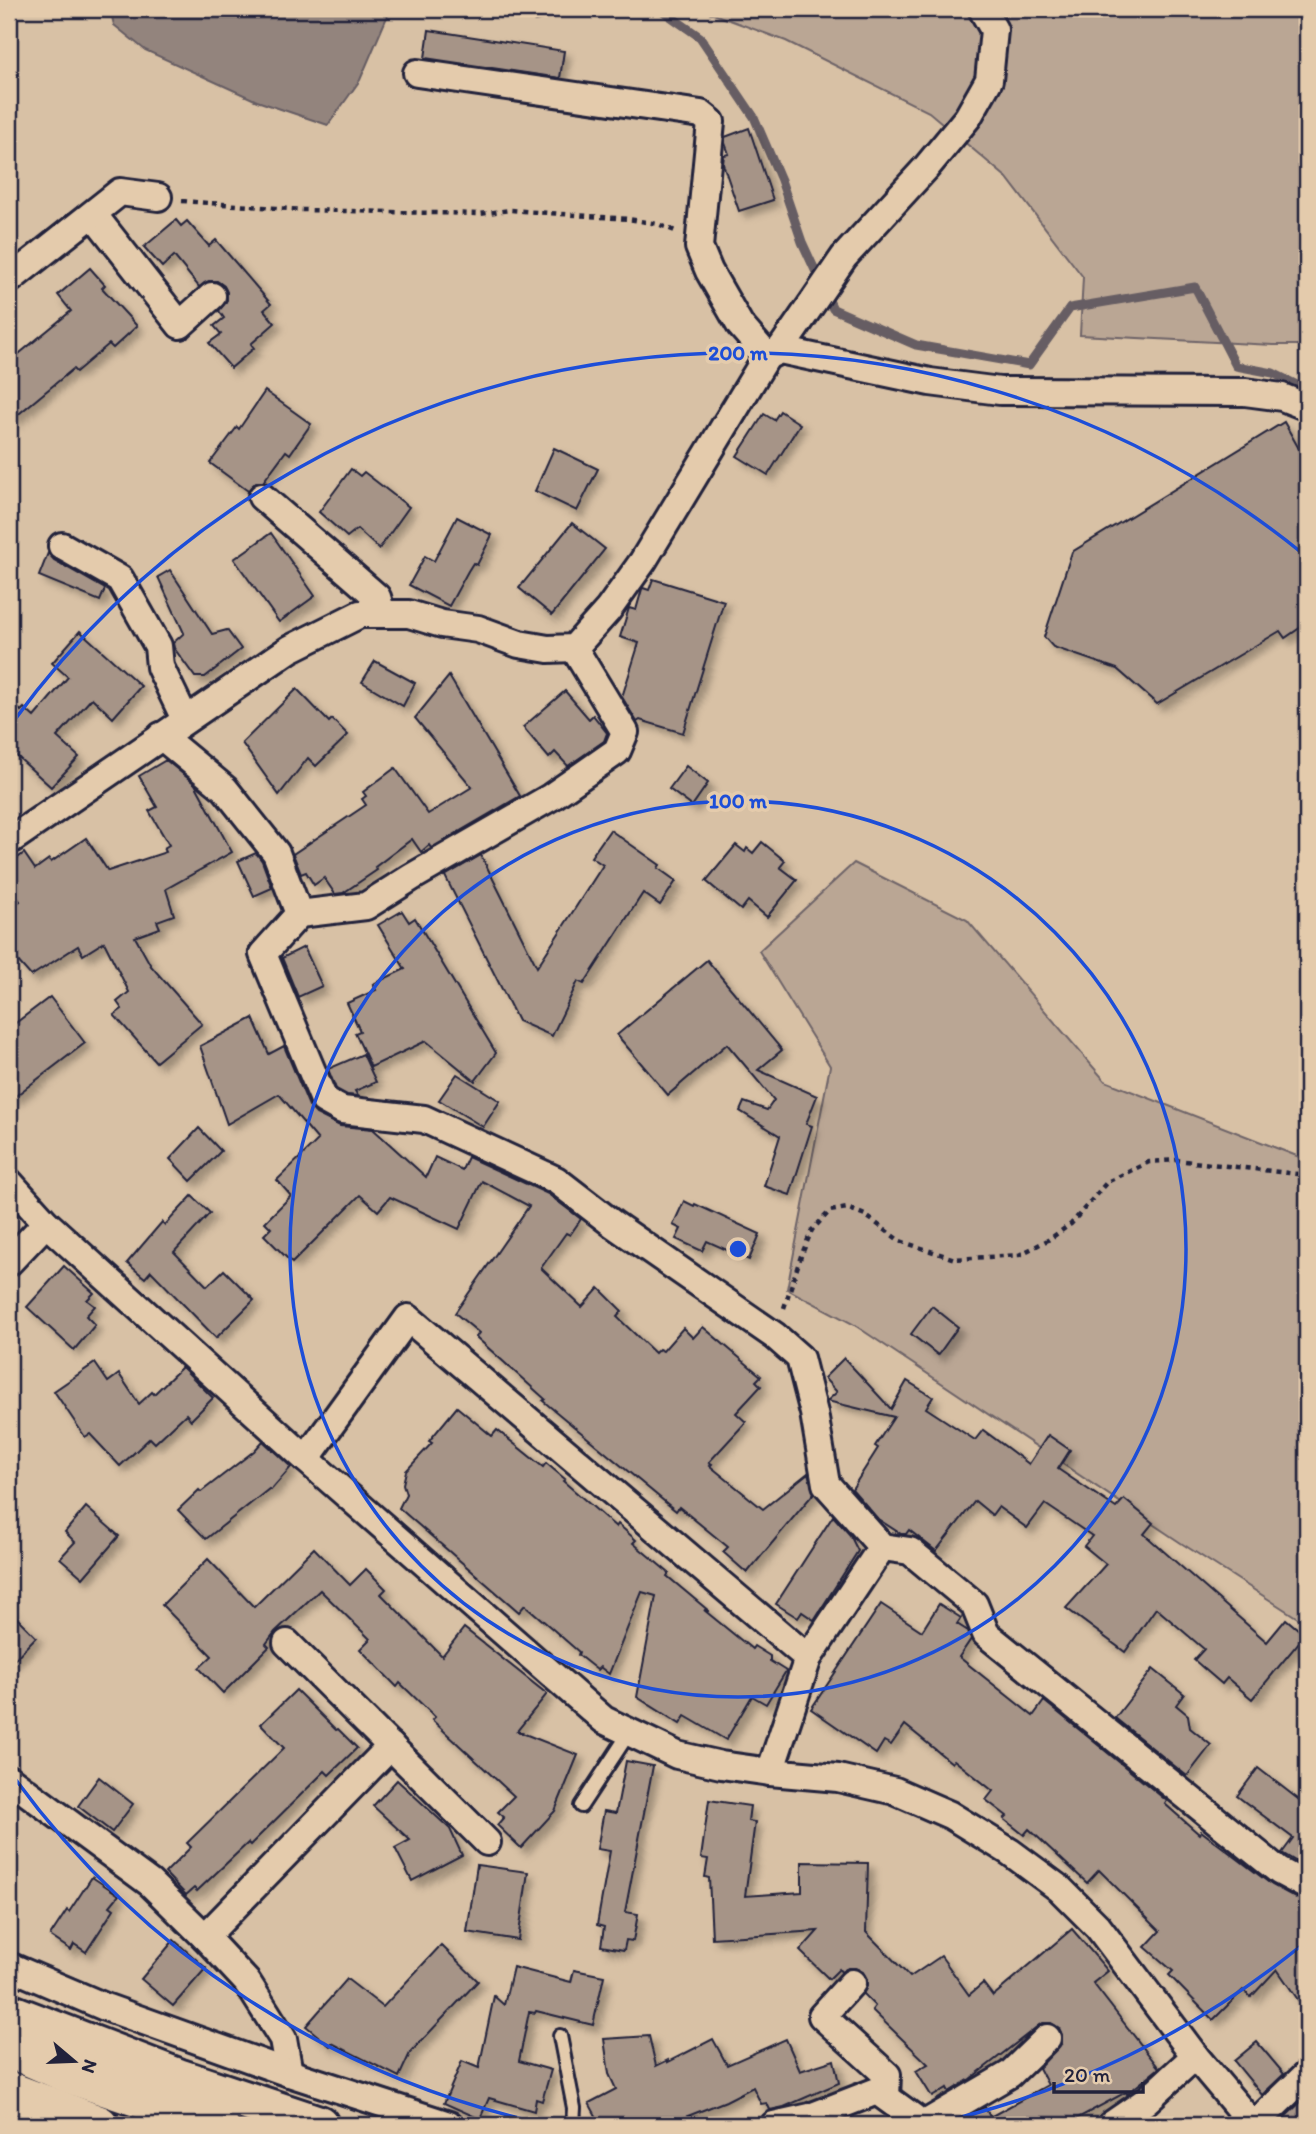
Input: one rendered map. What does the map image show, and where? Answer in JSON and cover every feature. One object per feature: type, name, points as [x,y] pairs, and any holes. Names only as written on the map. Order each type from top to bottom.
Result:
[{"type":"highway","points":[[9,2014],[178,2078],[319,2125]]},
{"type":"highway","points":[[9,2048],[69,2074],[219,2125]]},
{"type":"highway","points":[[9,2091],[99,2125]]},
{"type":"street","points":[[9,841],[290,649],[360,614],[409,614],[442,624],[478,629],[519,644],[548,649],[573,648],[608,610],[643,561],[774,353],[844,257],[925,169],[968,117],[989,80],[994,30],[982,9]]},
{"type":"street","points":[[417,73],[701,114],[711,122],[699,247],[709,271],[740,325],[774,353],[930,382],[1000,391],[1245,391],[1282,397],[1307,407]]},
{"type":"street","points":[[9,280],[120,192],[158,197]]},
{"type":"street","points":[[93,214],[180,325],[212,296]]},
{"type":"street","points":[[262,497],[377,597],[382,614]]},
{"type":"street","points":[[62,546],[120,579],[158,646],[160,667],[185,719]]},
{"type":"street","points":[[573,648],[625,732],[617,751],[551,797],[366,906],[299,914],[262,954],[324,1100],[342,1110],[424,1119],[556,1180],[613,1224],[775,1336],[800,1358],[814,1413],[826,1484],[882,1547],[910,1551],[974,1604],[986,1634],[1279,1871],[1307,1886]]},
{"type":"street","points":[[161,736],[225,789],[276,853],[299,914]]},
{"type":"street","points":[[9,1182],[46,1223],[306,1459],[604,1720],[677,1755],[721,1765],[838,1778],[895,1791],[950,1815],[1010,1852],[1060,1889],[1098,1927],[1195,2056],[1253,2125],[1307,2074]]},
{"type":"street","points":[[9,1262],[46,1223]]},
{"type":"street","points":[[306,1459],[408,1318],[808,1658]]},
{"type":"street","points":[[770,1772],[808,1658],[882,1547]]},
{"type":"street","points":[[287,1643],[487,1842]]},
{"type":"street","points":[[205,1937],[391,1746]]},
{"type":"street","points":[[9,1779],[150,1883],[205,1937],[247,1982],[283,2039],[289,2073]]},
{"type":"street","points":[[9,1966],[105,2007],[289,2073],[449,2125]]},
{"type":"street","points":[[852,1983],[822,2016],[887,2075],[886,2097]]},
{"type":"street","points":[[774,2125],[810,2117],[877,2091],[922,2125],[1010,2074],[1048,2038]]},
{"type":"street","points":[[1111,2125],[1146,2101],[1195,2056]]},
{"type":"lane","points":[[581,1806],[629,1734]]},
{"type":"lane","points":[[560,2036],[573,2108],[573,2125]]},
{"type":"path","points":[[158,197],[184,202],[302,211],[480,214],[510,210],[628,219],[667,228],[699,247]]},
{"type":"path","points":[[775,1336],[812,1230],[830,1211],[847,1208],[865,1215],[900,1241],[955,1259],[1018,1255],[1048,1240],[1071,1224],[1107,1182],[1149,1162],[1176,1160],[1297,1174],[1307,1171]]},
{"type":"shaded area","points":[[110,9],[390,10],[360,80],[328,125],[257,101],[145,50],[114,25]]},
{"type":"shaded area","points":[[511,9],[586,9],[535,21]]},
{"type":"shaded area","points":[[700,9],[1307,9],[1307,345],[1080,335],[1083,277],[1007,178],[929,112],[786,41]]},
{"type":"shaded area","points":[[854,863],[967,920],[1105,1081],[1307,1160],[1307,1624],[853,1324],[787,1289],[830,1066],[759,951]]},
{"type":"building","points":[[429,30],[564,51],[560,78],[425,58]]},
{"type":"building","points":[[749,128],[773,200],[739,211],[723,164],[724,155],[729,154],[725,137]]},
{"type":"building","points":[[176,220],[181,226],[187,221],[209,246],[216,240],[271,304],[264,310],[275,323],[251,344],[254,348],[231,368],[209,343],[221,334],[214,326],[224,318],[219,311],[227,300],[224,286],[217,281],[209,281],[199,287],[174,256],[162,267],[144,247]]},
{"type":"building","points":[[90,268],[105,285],[102,288],[137,326],[113,348],[109,344],[76,372],[73,369],[9,422],[9,362],[71,311],[58,295]]},
{"type":"building","points":[[265,391],[311,424],[290,454],[286,451],[263,482],[256,482],[248,491],[210,463],[237,427],[239,429]]},
{"type":"building","points":[[780,411],[800,424],[768,475],[737,456],[764,414],[774,420]]},
{"type":"building","points":[[1284,422],[1307,463],[1307,623],[1285,638],[1280,631],[1157,704],[1117,669],[1053,647],[1044,637],[1072,552]]},
{"type":"building","points":[[554,448],[598,469],[577,511],[535,491]]},
{"type":"building","points":[[351,469],[360,476],[364,472],[409,507],[379,549],[357,529],[347,537],[319,512]]},
{"type":"building","points":[[457,517],[492,535],[477,565],[473,563],[449,606],[409,585],[425,556],[434,561]]},
{"type":"building","points":[[572,523],[605,549],[552,615],[519,588]]},
{"type":"building","points":[[271,533],[315,596],[279,622],[234,559]]},
{"type":"building","points":[[48,553],[54,560],[105,589],[100,601],[39,576]]},
{"type":"building","points":[[170,570],[212,634],[227,630],[241,649],[205,677],[195,677],[174,648],[173,643],[184,633],[158,577]]},
{"type":"building","points":[[653,579],[724,601],[683,733],[640,720],[637,722],[622,697],[639,643],[620,637],[629,608],[636,610],[642,589],[649,590]]},
{"type":"building","points":[[80,631],[141,686],[113,718],[92,698],[57,737],[79,757],[51,787],[9,749],[9,700],[21,711],[24,708],[34,717],[68,677],[52,663]]},
{"type":"building","points":[[375,661],[415,683],[403,706],[362,682]]},
{"type":"building","points":[[449,676],[520,796],[431,848],[429,845],[421,852],[412,839],[375,867],[377,870],[343,893],[335,894],[324,878],[314,885],[306,872],[301,874],[293,854],[366,805],[362,799],[366,796],[363,792],[395,768],[428,814],[472,787],[415,718]]},
{"type":"building","points":[[297,689],[329,722],[332,719],[348,735],[316,766],[308,758],[279,795],[242,743]]},
{"type":"building","points":[[565,691],[589,719],[593,715],[607,733],[604,741],[568,766],[555,752],[549,758],[523,727]]},
{"type":"building","points":[[166,760],[195,784],[232,852],[166,889],[174,915],[157,921],[160,928],[135,937],[151,966],[202,1024],[156,1062],[114,1015],[122,1009],[117,1002],[129,992],[104,942],[83,955],[78,946],[31,976],[9,951],[9,910],[20,901],[9,886],[9,865],[24,853],[35,869],[49,859],[51,862],[86,838],[108,871],[166,852],[164,848],[169,845],[149,811],[157,807],[139,776]]},
{"type":"building","points":[[686,766],[708,783],[692,806],[669,789]]},
{"type":"building","points":[[610,830],[660,865],[658,868],[676,881],[660,905],[643,893],[584,984],[578,981],[552,1036],[518,1021],[445,876],[481,855],[537,967],[603,865],[591,857]]},
{"type":"building","points":[[762,842],[785,861],[780,867],[797,880],[767,917],[748,901],[741,910],[706,881],[736,845],[745,852],[747,848],[753,853]]},
{"type":"building","points":[[256,853],[262,861],[272,888],[254,896],[238,861]]},
{"type":"building","points":[[402,911],[409,922],[415,918],[496,1053],[475,1081],[426,1041],[371,1067],[355,1033],[360,1031],[347,1003],[376,990],[373,984],[405,969],[378,925]]},
{"type":"building","points":[[304,947],[322,986],[298,997],[282,958]]},
{"type":"building","points":[[707,960],[782,1050],[758,1070],[817,1096],[806,1124],[812,1126],[790,1195],[764,1186],[780,1136],[740,1111],[744,1102],[767,1110],[774,1100],[727,1044],[668,1095],[617,1035]]},
{"type":"building","points":[[50,997],[85,1043],[9,1101],[9,1028]]},
{"type":"building","points":[[253,1018],[269,1054],[284,1046],[309,1106],[316,1114],[340,1126],[373,1129],[426,1177],[435,1157],[462,1170],[468,1157],[548,1194],[581,1219],[570,1235],[566,1233],[541,1268],[582,1307],[599,1288],[622,1311],[617,1317],[655,1353],[659,1349],[663,1351],[683,1328],[693,1338],[703,1327],[761,1376],[756,1381],[761,1386],[736,1413],[746,1422],[709,1462],[712,1464],[710,1466],[763,1509],[808,1473],[814,1493],[747,1573],[723,1552],[728,1547],[679,1507],[676,1511],[543,1401],[545,1399],[476,1337],[479,1333],[455,1313],[529,1206],[482,1181],[459,1229],[390,1197],[378,1211],[360,1195],[292,1263],[264,1235],[271,1228],[265,1222],[291,1196],[277,1180],[318,1140],[279,1094],[227,1124],[200,1046]]},
{"type":"building","points":[[363,1054],[376,1082],[355,1091],[358,1096],[347,1095],[336,1089],[328,1069]]},
{"type":"building","points":[[457,1074],[500,1101],[483,1127],[439,1100]]},
{"type":"building","points":[[199,1128],[221,1151],[191,1181],[170,1159]]},
{"type":"building","points":[[192,1196],[210,1213],[174,1252],[207,1286],[224,1270],[254,1300],[216,1338],[151,1271],[145,1278],[127,1263],[162,1222],[165,1225]]},
{"type":"building","points":[[684,1201],[760,1234],[749,1260],[707,1241],[702,1251],[676,1239],[681,1229],[673,1225]]},
{"type":"building","points":[[64,1266],[94,1293],[87,1300],[95,1306],[86,1316],[95,1325],[74,1350],[27,1307]]},
{"type":"building","points":[[932,1306],[958,1327],[938,1355],[911,1334]]},
{"type":"building","points":[[844,1358],[891,1409],[907,1381],[933,1397],[926,1408],[975,1440],[983,1430],[1029,1464],[1048,1435],[1070,1450],[1058,1469],[1116,1508],[1124,1499],[1153,1523],[1144,1534],[1267,1642],[1286,1619],[1305,1635],[1252,1699],[1227,1678],[1222,1684],[1194,1660],[1204,1649],[1156,1608],[1125,1652],[1066,1608],[1106,1564],[1084,1546],[1092,1536],[1045,1504],[1027,1528],[998,1507],[992,1515],[975,1501],[936,1551],[909,1530],[906,1534],[901,1534],[878,1519],[852,1489],[894,1417],[827,1401],[837,1392],[824,1378]]},
{"type":"building","points":[[95,1363],[108,1382],[119,1374],[139,1404],[152,1392],[154,1394],[182,1367],[213,1398],[191,1420],[186,1414],[155,1443],[150,1438],[120,1466],[90,1434],[85,1437],[54,1391]]},
{"type":"building","points":[[457,1407],[492,1436],[497,1430],[543,1467],[546,1463],[616,1527],[618,1524],[636,1540],[633,1543],[709,1611],[704,1610],[752,1649],[754,1646],[770,1656],[770,1661],[786,1671],[766,1704],[752,1696],[726,1740],[685,1716],[680,1724],[637,1697],[656,1596],[642,1592],[609,1674],[600,1667],[597,1670],[525,1605],[519,1612],[399,1508],[406,1494],[403,1484],[406,1471],[432,1443],[429,1441]]},
{"type":"building","points":[[263,1441],[291,1467],[271,1490],[206,1539],[178,1510],[199,1490],[201,1492]]},
{"type":"building","points":[[86,1507],[119,1536],[83,1578],[60,1558],[75,1542],[65,1532]]},
{"type":"building","points":[[833,1516],[850,1535],[858,1551],[814,1620],[802,1612],[798,1618],[776,1604]]},
{"type":"building","points":[[314,1548],[350,1585],[366,1569],[386,1589],[381,1594],[442,1656],[464,1628],[547,1694],[517,1731],[578,1755],[555,1811],[521,1848],[497,1825],[504,1817],[498,1812],[514,1796],[432,1720],[435,1717],[400,1683],[397,1687],[360,1649],[370,1639],[320,1590],[275,1632],[266,1644],[269,1647],[223,1693],[199,1668],[212,1656],[162,1605],[208,1559],[254,1607]]},
{"type":"building","points":[[881,1604],[922,1631],[939,1604],[961,1618],[957,1624],[968,1631],[971,1639],[959,1657],[1033,1716],[1044,1701],[1167,1801],[1165,1804],[1199,1834],[1201,1831],[1272,1885],[1307,1902],[1307,2013],[1277,1969],[1251,1997],[1243,1990],[1213,2020],[1169,1975],[1173,1971],[1145,1947],[1160,1931],[1099,1870],[1087,1883],[1029,1829],[1024,1835],[1004,1819],[1007,1816],[986,1800],[993,1791],[954,1760],[952,1763],[905,1725],[891,1745],[884,1741],[876,1754],[811,1709]]},
{"type":"building","points":[[9,1610],[36,1637],[9,1665]]},
{"type":"building","points":[[1153,1669],[1184,1694],[1176,1705],[1188,1715],[1190,1728],[1211,1745],[1187,1776],[1115,1718]]},
{"type":"building","points":[[296,1690],[357,1748],[329,1775],[325,1771],[250,1845],[248,1843],[197,1891],[194,1888],[186,1895],[165,1873],[191,1847],[187,1843],[284,1748],[261,1724]]},
{"type":"building","points":[[626,1761],[653,1766],[625,1912],[638,1914],[633,1941],[626,1940],[624,1950],[601,1946],[604,1927],[597,1925],[610,1851],[597,1849],[604,1811],[616,1813]]},
{"type":"building","points":[[1258,1768],[1307,1806],[1307,1868],[1282,1853],[1293,1838],[1237,1796]]},
{"type":"building","points":[[99,1777],[133,1804],[112,1832],[78,1806]]},
{"type":"building","points":[[397,1780],[450,1829],[462,1855],[412,1881],[395,1848],[410,1840],[373,1806]]},
{"type":"building","points":[[709,1800],[750,1806],[748,1821],[755,1822],[745,1896],[802,1892],[802,1862],[868,1863],[866,1932],[910,1977],[941,1956],[969,1995],[983,1983],[993,1996],[1072,1929],[1108,1971],[1093,1983],[1159,2068],[1127,2094],[1126,2092],[1065,2125],[966,2125],[963,2120],[985,2107],[990,2117],[1048,2085],[1039,2068],[1062,2043],[1059,2028],[1051,2023],[1042,2023],[970,2079],[949,2092],[947,2088],[932,2097],[916,2071],[928,2064],[872,2010],[875,2006],[863,1994],[867,1979],[863,1972],[855,1968],[841,1972],[839,1969],[829,1979],[800,1951],[818,1931],[712,1938],[709,1878],[705,1877],[708,1859],[701,1858]]},
{"type":"building","points":[[477,1865],[528,1872],[518,1940],[467,1932]]},
{"type":"building","points":[[92,1877],[119,1895],[110,1906],[114,1909],[86,1952],[74,1944],[71,1950],[50,1936]]},
{"type":"building","points":[[174,1940],[206,1968],[173,2006],[141,1979]]},
{"type":"building","points":[[441,1945],[478,1981],[410,2053],[399,2077],[332,2043],[330,2046],[306,2026],[347,1979],[383,2007]]},
{"type":"building","points":[[513,1967],[571,1982],[574,1970],[604,1976],[593,2025],[536,2011],[529,2012],[519,2061],[551,2070],[542,2101],[536,2099],[534,2111],[489,2098],[480,2119],[444,2103],[462,2061],[479,2068],[494,1996],[504,2005]]},
{"type":"building","points":[[649,2036],[656,2066],[713,2039],[727,2065],[786,2039],[800,2071],[834,2060],[839,2083],[784,2107],[770,2110],[767,2103],[761,2104],[753,2087],[726,2101],[665,2125],[601,2125],[589,2103],[616,2089],[609,2074],[604,2039]]},
{"type":"building","points":[[1257,2042],[1284,2074],[1262,2095],[1234,2061]]},
{"type":"building","points":[[1305,2098],[1307,2125],[1288,2125],[1283,2119]]},
{"type":"waterway","points":[[660,9],[700,37],[754,117],[781,180],[802,242],[833,309],[916,345],[1029,365],[1070,308],[1195,287],[1236,366],[1273,373],[1307,390]]}]
